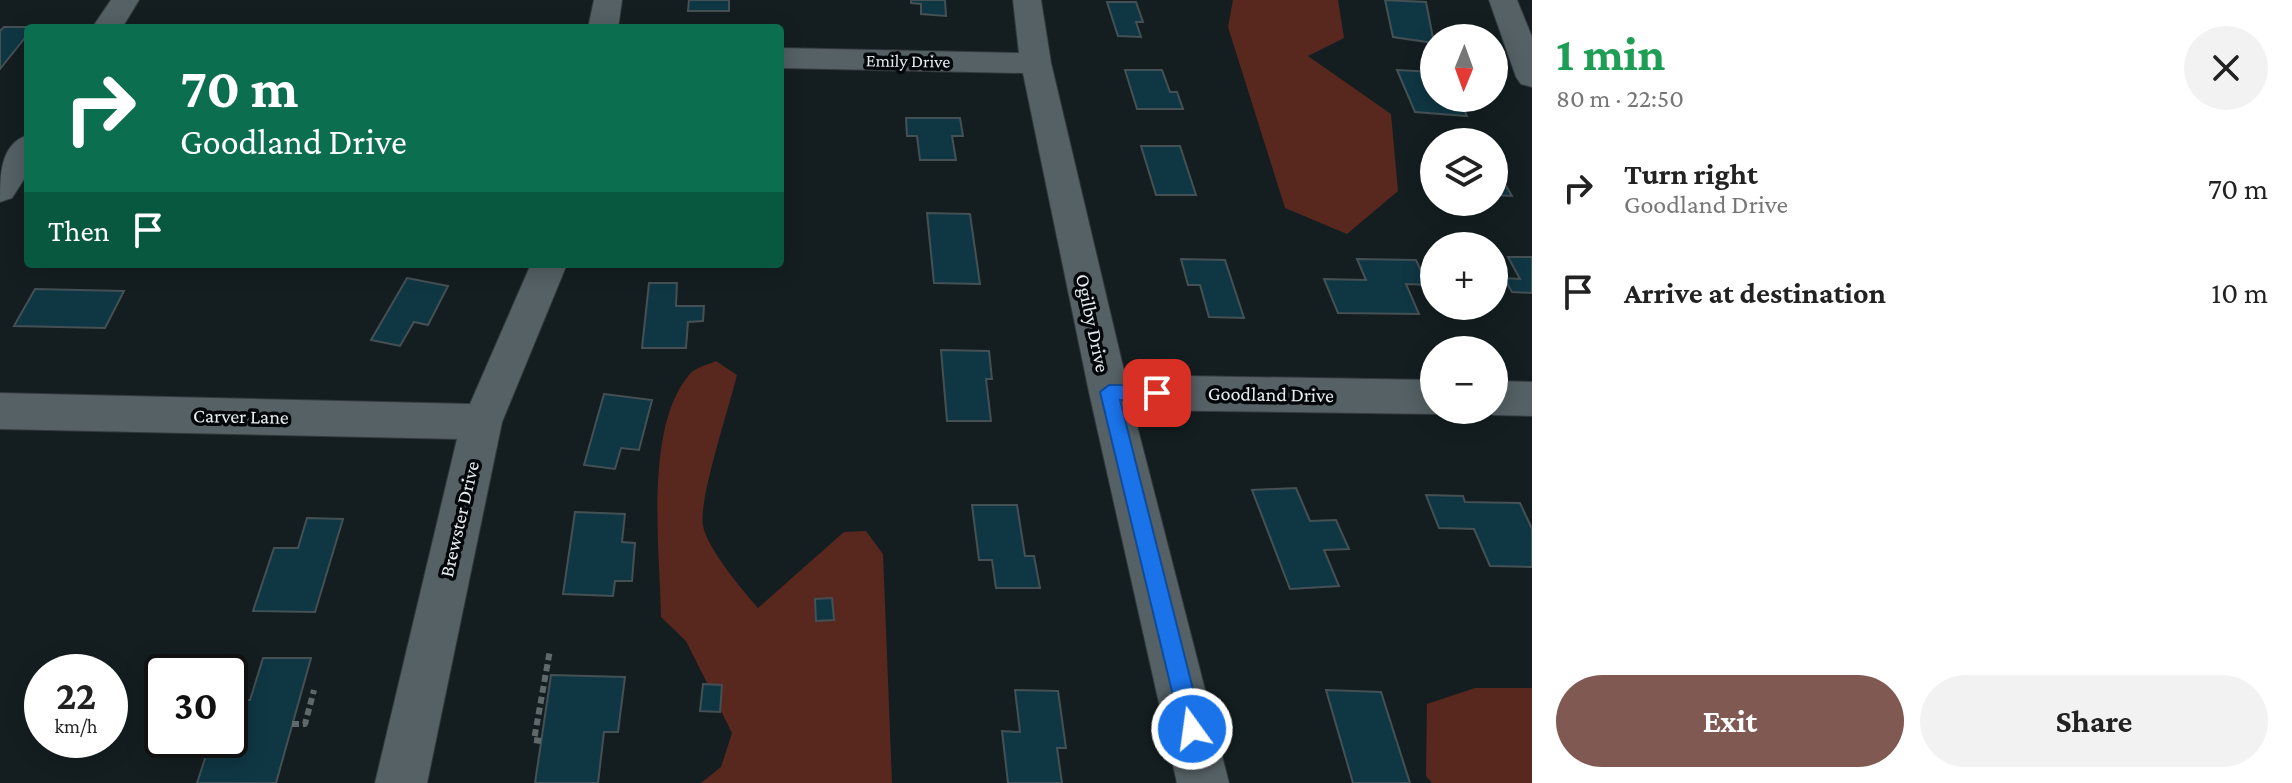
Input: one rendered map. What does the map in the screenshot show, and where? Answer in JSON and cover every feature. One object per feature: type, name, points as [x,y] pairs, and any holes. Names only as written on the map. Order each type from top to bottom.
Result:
[{"type":"street","points":[[110,24],[125,0]]},
{"type":"street","points":[[604,24],[608,0]]},
{"type":"street","name":"Ogilby Drive","points":[[1027,0],[1036,63],[1109,392],[1203,783]]},
{"type":"street","points":[[1503,0],[1532,77]]},
{"type":"street","name":"Emily Drive","points":[[784,58],[1036,63]]},
{"type":"street","points":[[0,189],[24,153]]},
{"type":"street","name":"Brewster Drive","points":[[401,783],[482,422],[547,268]]},
{"type":"street","name":"Goodland Drive","points":[[1109,392],[1420,397]]},
{"type":"street","points":[[1508,398],[1532,399]]},
{"type":"street","name":"Carver Lane","points":[[0,411],[482,422]]},
{"type":"path","points":[[541,741],[534,740],[550,650]]},
{"type":"path","points":[[292,724],[305,724],[314,690]]},
{"type":"shaded area","points":[[1233,0],[1338,0],[1344,38],[1308,56],[1391,114],[1398,191],[1347,234],[1285,208],[1228,27]]},
{"type":"shaded area","points":[[716,361],[737,375],[705,496],[703,526],[718,557],[751,600],[758,608],[844,532],[866,531],[883,554],[892,783],[701,783],[721,767],[732,733],[686,641],[661,617],[658,491],[660,457],[675,398],[691,373]]},
{"type":"shaded area","points":[[1475,688],[1532,688],[1532,783],[1432,783],[1426,776],[1427,704]]},
{"type":"building","points":[[689,0],[729,0],[729,11],[688,11]]},
{"type":"building","points":[[911,0],[945,0],[946,16],[921,14],[921,4],[911,3]]},
{"type":"building","points":[[1385,0],[1426,2],[1430,24],[1420,24],[1420,41],[1393,37]]},
{"type":"building","points":[[1107,2],[1136,2],[1143,22],[1136,22],[1141,37],[1118,36]]},
{"type":"building","points":[[4,27],[24,27],[24,39],[0,69],[0,31]]},
{"type":"building","points":[[1125,70],[1162,70],[1170,92],[1177,92],[1183,109],[1137,109]]},
{"type":"building","points":[[1397,70],[1420,71],[1420,112],[1465,112],[1467,116],[1415,112]]},
{"type":"building","points":[[906,118],[960,118],[963,136],[952,136],[956,160],[920,160],[917,136],[907,136]]},
{"type":"building","points":[[1141,146],[1180,146],[1196,195],[1156,195]]},
{"type":"building","points":[[927,213],[970,214],[980,284],[934,283]]},
{"type":"building","points":[[1508,257],[1532,257],[1532,293],[1512,292],[1508,278],[1520,279]]},
{"type":"building","points":[[1181,259],[1225,260],[1244,318],[1209,317],[1200,285],[1188,285]]},
{"type":"building","points":[[1357,259],[1416,260],[1420,268],[1420,285],[1406,284],[1419,314],[1338,313],[1324,279],[1366,280]]},
{"type":"building","points":[[407,278],[448,286],[428,325],[414,322],[400,346],[371,340]]},
{"type":"building","points":[[649,283],[677,283],[676,306],[704,306],[703,321],[688,322],[686,348],[642,348]]},
{"type":"building","points":[[35,289],[124,291],[105,328],[14,326]]},
{"type":"building","points":[[941,350],[989,351],[992,379],[986,379],[991,421],[947,421]]},
{"type":"building","points":[[604,394],[652,400],[639,450],[621,448],[615,469],[584,465]]},
{"type":"building","points":[[1296,488],[1310,521],[1336,520],[1349,549],[1324,550],[1339,586],[1290,589],[1252,490]]},
{"type":"building","points":[[1426,495],[1463,496],[1465,502],[1520,503],[1532,529],[1532,567],[1490,566],[1474,529],[1439,528]]},
{"type":"building","points":[[972,505],[1017,505],[1025,556],[1034,556],[1040,588],[996,588],[992,560],[979,560]]},
{"type":"building","points":[[575,512],[625,514],[622,542],[635,543],[632,581],[615,581],[613,596],[563,594]]},
{"type":"building","points":[[307,518],[343,519],[315,612],[253,611],[274,548],[298,548]]},
{"type":"building","points":[[832,598],[834,620],[816,621],[815,599]]},
{"type":"building","points":[[263,658],[311,658],[276,783],[197,783],[205,758],[248,758],[250,700]]},
{"type":"building","points":[[551,675],[625,677],[618,732],[604,732],[598,783],[535,783]]},
{"type":"building","points":[[703,684],[722,685],[720,712],[700,711]]},
{"type":"building","points":[[1015,690],[1058,691],[1066,748],[1057,748],[1062,783],[1008,783],[1002,731],[1020,732]]},
{"type":"building","points":[[1326,690],[1381,692],[1410,783],[1353,783]]},
{"type":"route","points":[[1157,393],[1109,392],[1192,729]]}]
